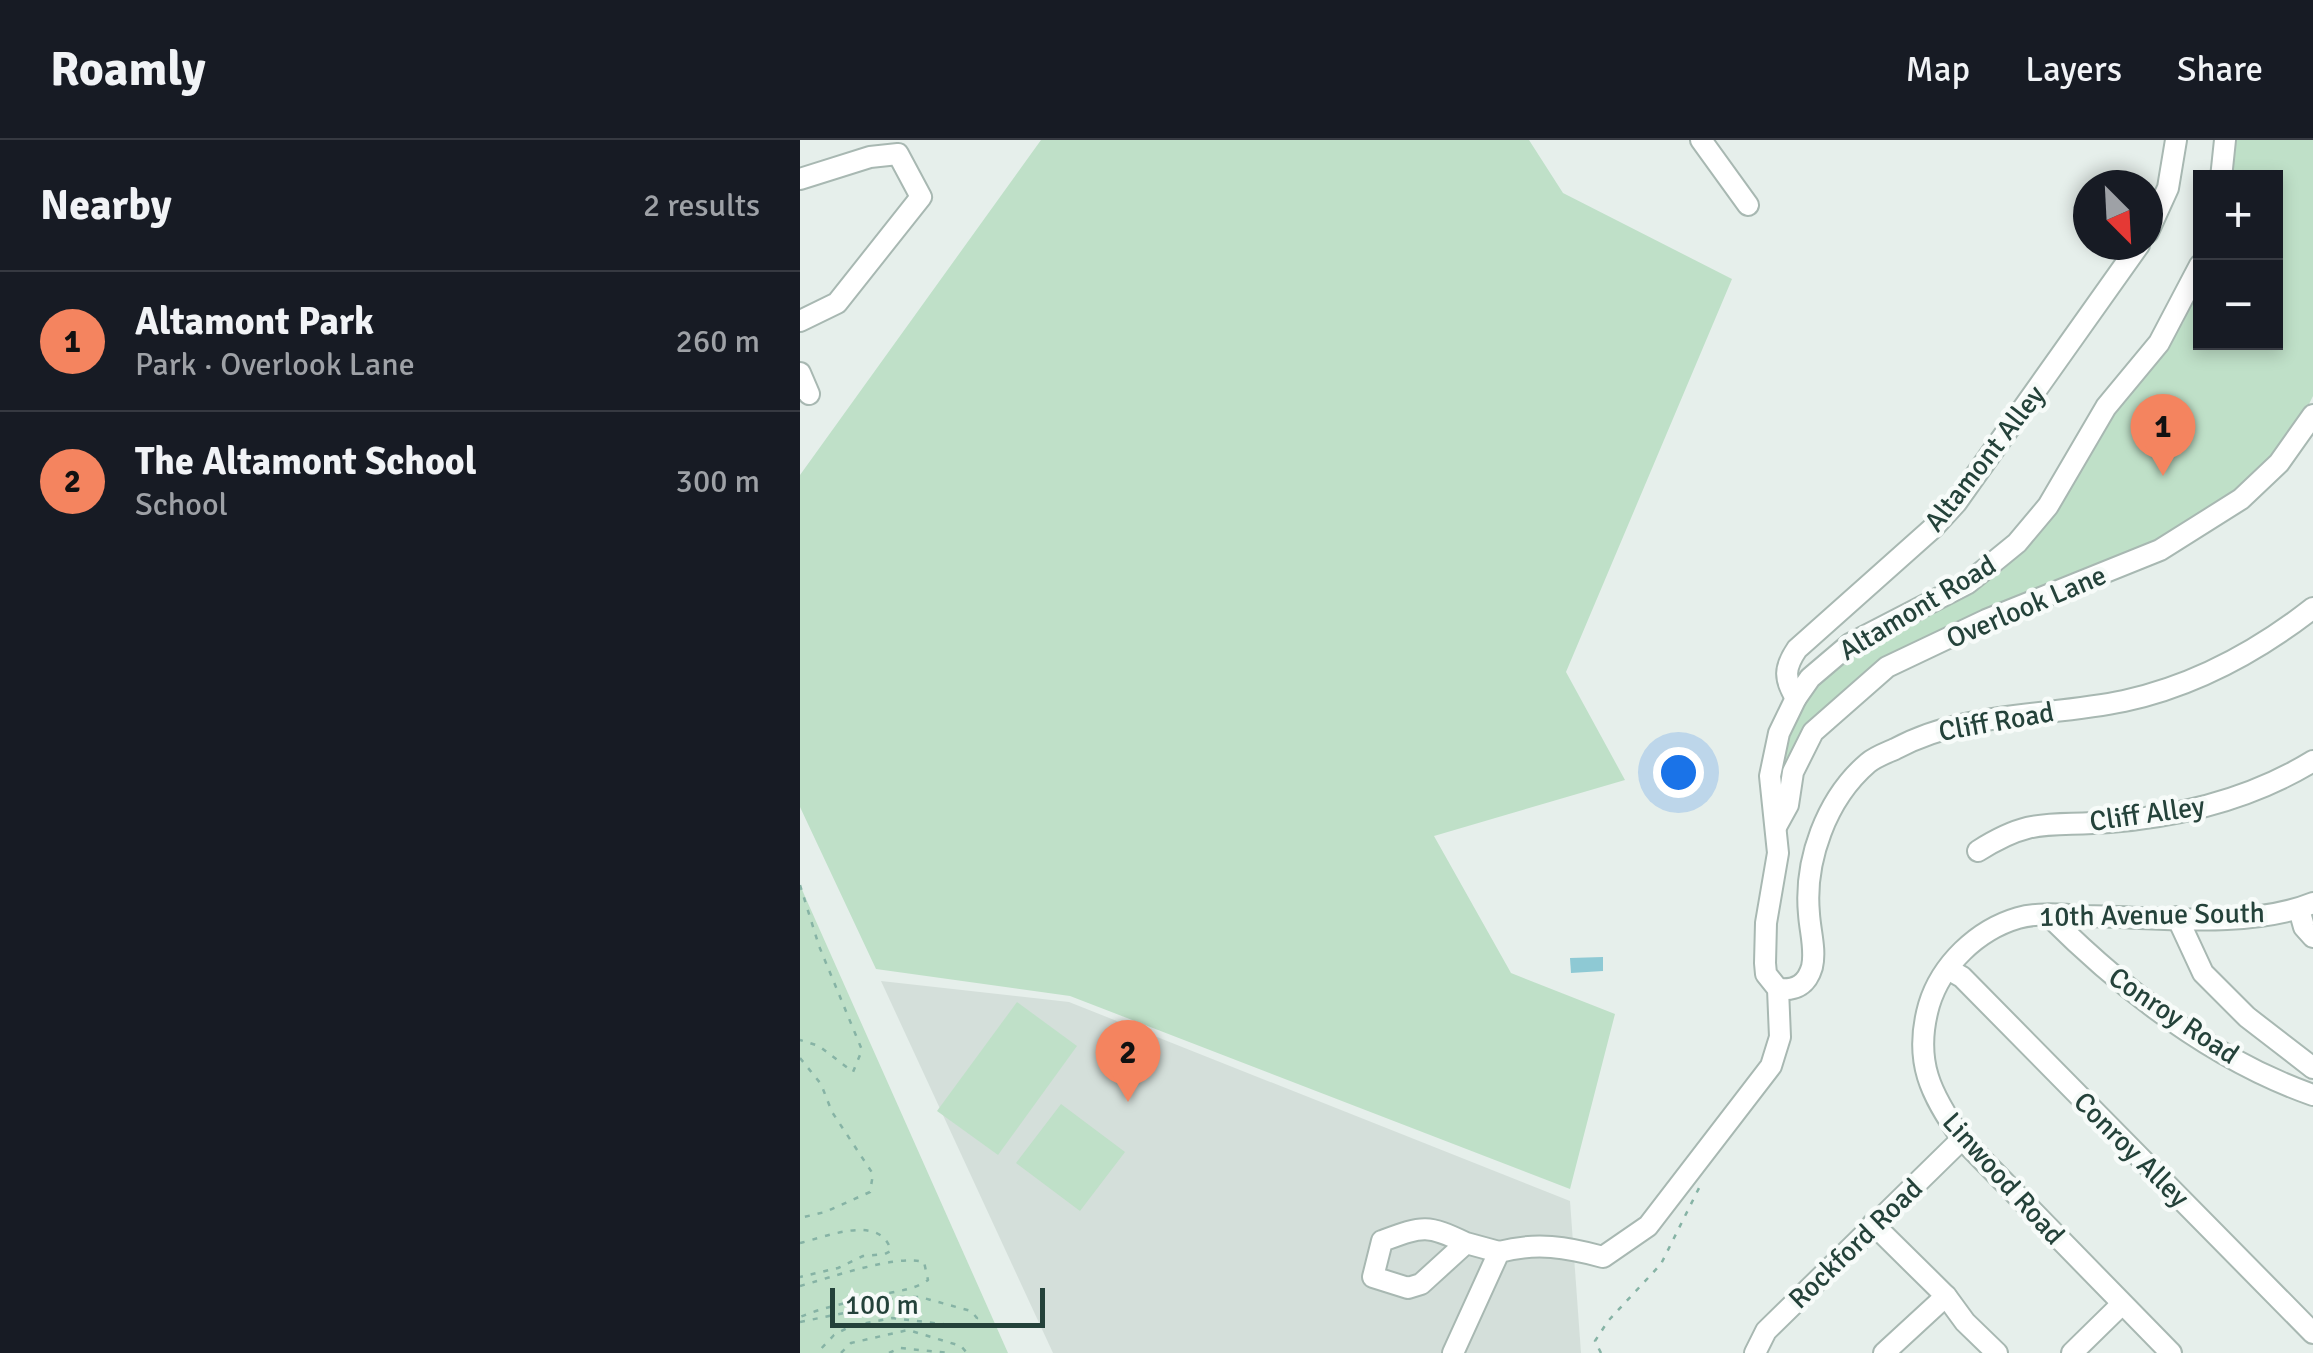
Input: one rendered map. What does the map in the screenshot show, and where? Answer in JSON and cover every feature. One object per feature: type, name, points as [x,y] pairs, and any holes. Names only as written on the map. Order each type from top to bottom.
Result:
[{"type":"street","points":[[1701,140],[1748,205]]},
{"type":"street","points":[[2163,199],[2176,140]]},
{"type":"street","points":[[2222,170],[2225,140]]},
{"type":"street","points":[[800,179],[870,158],[898,154],[921,197],[837,303],[800,322]]},
{"type":"street","name":"Altamont Alley","points":[[1796,698],[1786,676],[1787,664],[1797,650],[1934,528],[1956,503],[2128,260]]},
{"type":"street","name":"Altamont Road","points":[[1499,1252],[1521,1246],[1562,1246],[1604,1257],[1648,1226],[1771,1066],[1780,1037],[1778,989],[1766,974],[1765,963],[1766,924],[1778,852],[1770,790],[1771,757],[1796,698],[1810,678],[1850,644],[1968,584],[2018,543],[2048,506],[2106,408],[2158,343],[2193,277]]},
{"type":"street","points":[[800,373],[809,394]]},
{"type":"street","name":"Overlook Lane","points":[[1776,825],[1788,805],[1793,772],[1813,732],[1887,667],[1986,620],[2160,550],[2241,499],[2278,463],[2313,415]]},
{"type":"street","name":"Cliff Road","points":[[1778,989],[1798,988],[1812,967],[1807,884],[1812,856],[1836,803],[1868,763],[1920,735],[1995,718],[2123,701],[2177,686],[2272,640],[2313,608]]},
{"type":"street","name":"Cliff Alley","points":[[1978,850],[2008,831],[2044,823],[2108,822],[2180,813],[2236,798],[2282,780],[2313,760]]},
{"type":"street","points":[[2306,906],[2304,927],[2313,936]]},
{"type":"street","name":"10th Avenue South","points":[[1948,969],[1984,933],[2019,918],[2236,918],[2306,906]]},
{"type":"street","name":"Conroy Road","points":[[2048,915],[2092,958],[2200,1039],[2282,1084],[2313,1095]]},
{"type":"street","points":[[2177,917],[2203,973],[2247,1017],[2313,1068]]},
{"type":"street","name":"Linwood Road","points":[[1948,969],[1934,989],[1925,1019],[1924,1063],[1935,1101],[1962,1140],[2171,1353]]},
{"type":"street","name":"Conroy Alley","points":[[1948,969],[1962,977],[2313,1332]]},
{"type":"street","name":"Rockford Road","points":[[1755,1353],[1766,1331],[1962,1140]]},
{"type":"street","points":[[1873,1224],[1997,1353]]},
{"type":"street","points":[[1453,1353],[1499,1252],[1466,1243]]},
{"type":"street","points":[[1884,1353],[1946,1296]]},
{"type":"street","points":[[2072,1353],[2122,1304]]},
{"type":"path","points":[[800,886],[862,1050],[853,1072],[819,1046],[800,1040]]},
{"type":"path","points":[[800,1058],[821,1084],[832,1112],[873,1174],[870,1192],[858,1200],[800,1218]]},
{"type":"path","points":[[1601,1353],[1595,1341],[1608,1321],[1661,1264],[1700,1185]]},
{"type":"path","points":[[800,1243],[839,1236],[854,1229],[879,1233],[890,1244],[891,1251],[862,1256],[838,1268],[800,1278]]},
{"type":"path","points":[[800,1286],[864,1267],[916,1260],[924,1262],[928,1280],[856,1304],[829,1306],[800,1319]]},
{"type":"path","points":[[800,1319],[920,1296],[970,1311],[977,1318],[974,1326],[967,1328],[892,1318],[851,1326],[816,1353]]},
{"type":"path","points":[[841,1353],[850,1343],[908,1330],[961,1346],[967,1353]]},
{"type":"path","points":[[889,1353],[900,1348],[949,1353]]},
{"type":"shaded area","points":[[881,981],[1069,1002],[1570,1201],[1581,1353],[1053,1353]]},
{"type":"green space","points":[[1041,140],[1529,140],[1563,193],[1732,279],[1566,672],[1625,780],[1434,836],[1511,973],[1615,1014],[1570,1189],[1070,996],[876,969],[800,807],[800,475]]},
{"type":"green space","points":[[2232,140],[2313,140],[2313,396],[2302,418],[2274,455],[2183,530],[2011,605],[1826,711],[1783,800],[1777,774],[1788,735],[1804,702],[1858,649],[1974,591],[2004,569],[2034,539],[2060,505],[2107,421],[2183,323],[2193,301],[2193,350],[2283,350],[2283,170],[2230,170]]},
{"type":"green space","points":[[800,885],[807,901],[1008,1353],[800,1353]]},
{"type":"green space","points":[[1017,1002],[1077,1046],[998,1155],[937,1111]]},
{"type":"green space","points":[[1061,1104],[1125,1152],[1080,1211],[1016,1163]]},
{"type":"water","points":[[1603,957],[1603,971],[1571,973],[1570,958]]},
{"type":"place","name":"Altamont Park","points":[[2163,476]]},
{"type":"place","name":"The Altamont School","points":[[1128,1102]]}]
